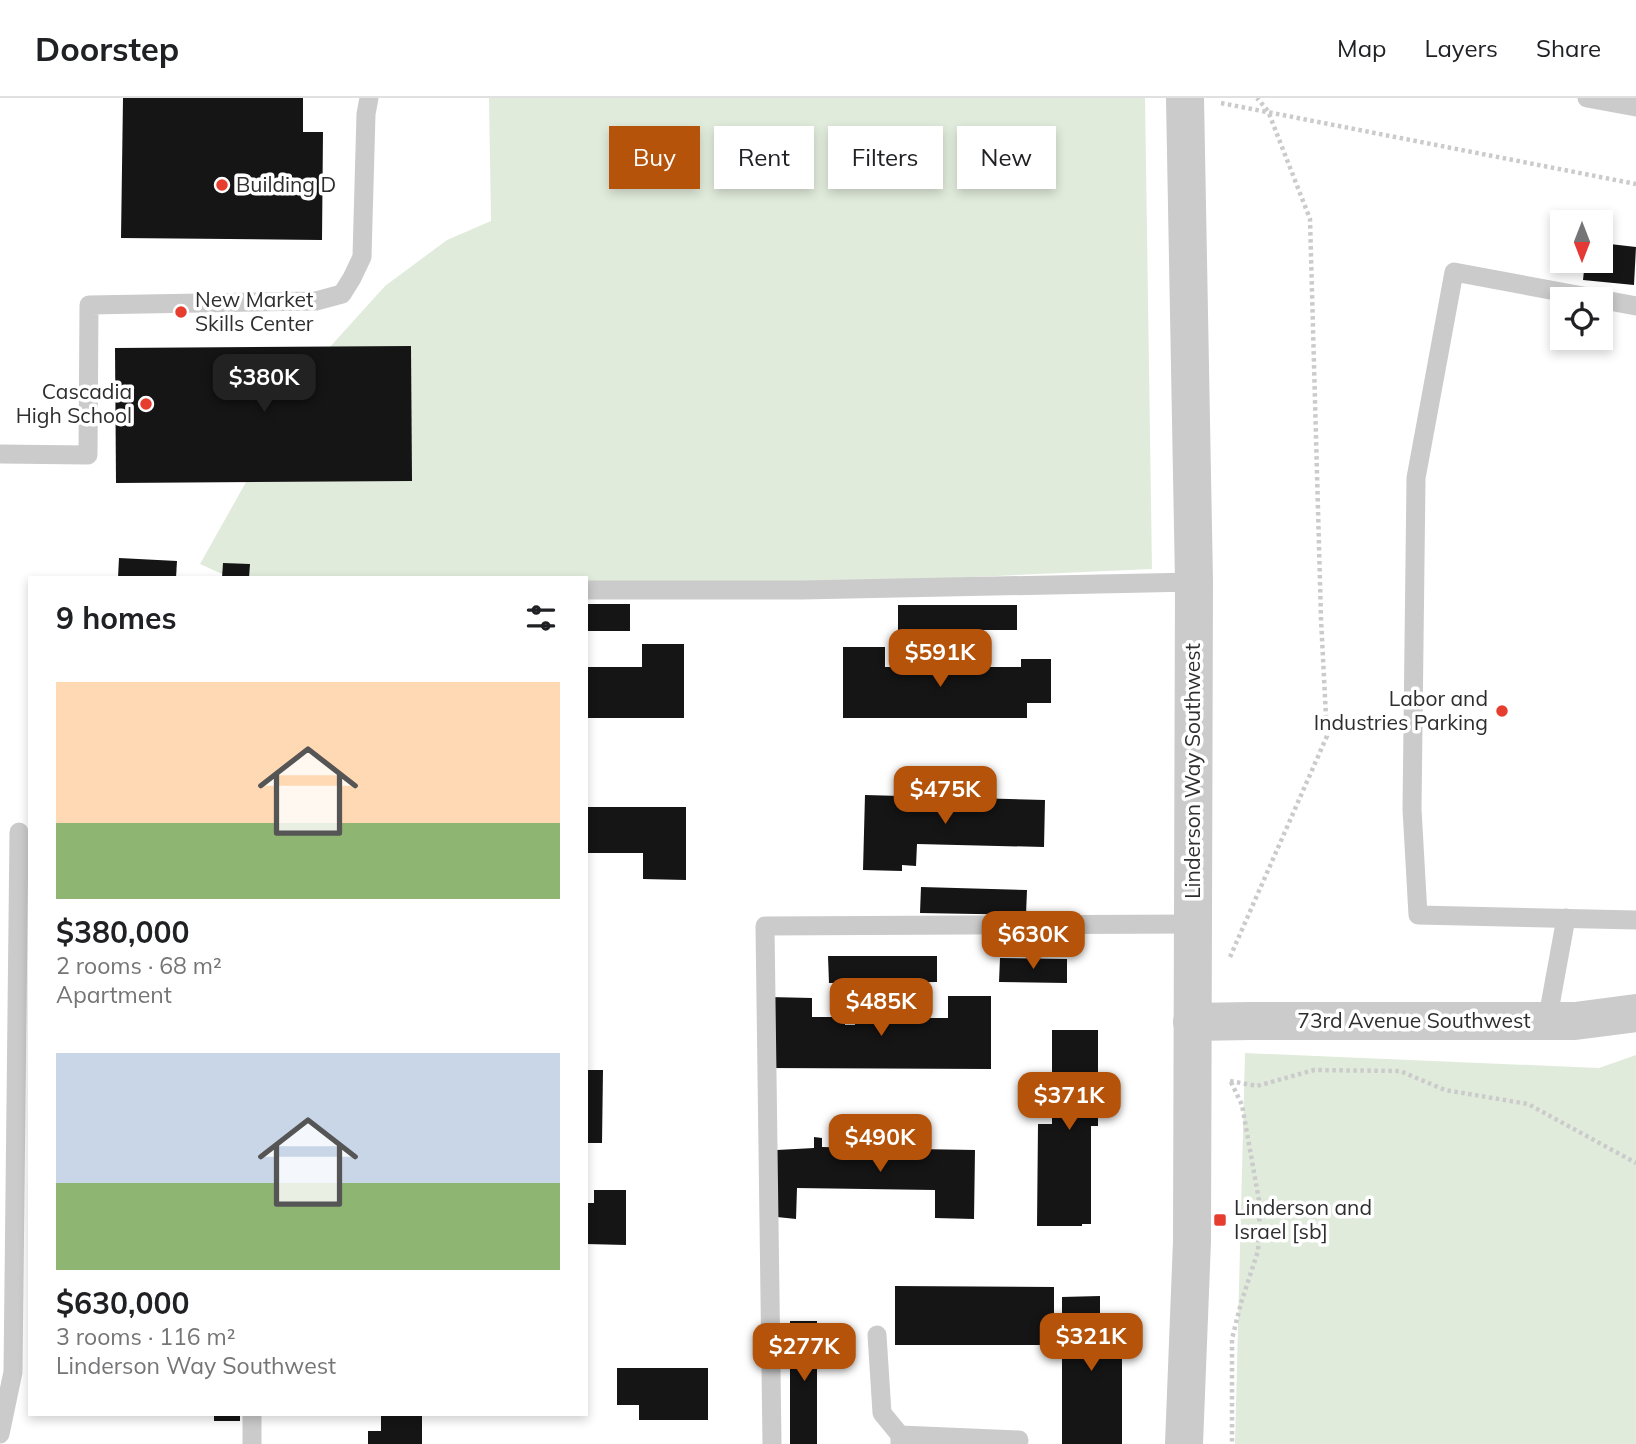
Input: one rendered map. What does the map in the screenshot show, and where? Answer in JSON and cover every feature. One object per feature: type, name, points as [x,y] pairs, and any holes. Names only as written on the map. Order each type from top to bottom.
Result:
[{"type":"street","name":"Linderson Way Southwest","points":[[1184,1444],[1192,1241],[1194,582],[1203,100]]},
{"type":"street","name":"73rd Avenue Southwest","points":[[1192,1022],[1547,1022],[1636,1013]]},
{"type":"lane","points":[[0,454],[88,455],[89,305],[316,302],[342,294],[362,257],[366,114],[369,98]]},
{"type":"lane","points":[[1587,98],[1636,107]]},
{"type":"lane","points":[[1636,306],[1454,272],[1416,478],[1412,809],[1418,915],[1636,919]]},
{"type":"lane","points":[[588,590],[802,590],[1194,582]]},
{"type":"lane","points":[[0,1434],[13,1372],[19,832]]},
{"type":"lane","points":[[1547,1022],[1566,918]]},
{"type":"lane","points":[[772,1444],[765,926],[1193,924]]},
{"type":"lane","points":[[877,1335],[881,1413],[900,1439],[1019,1440]]},
{"type":"lane","points":[[252,1416],[252,1444]]},
{"type":"path","points":[[1229,959],[1328,736],[1321,619],[1310,219],[1268,111],[1257,98]]},
{"type":"path","points":[[1203,100],[1636,184]]},
{"type":"path","points":[[1232,1444],[1232,1339],[1258,1251],[1260,1206],[1242,1105],[1230,1081],[1257,1086],[1314,1070],[1400,1072],[1445,1090],[1528,1104],[1636,1163]]},
{"type":"green space","points":[[489,98],[1145,98],[1152,569],[588,594],[588,576],[227,576],[200,564],[300,380],[385,286],[447,240],[491,221]]},
{"type":"green space","points":[[1245,1053],[1599,1068],[1636,1055],[1636,1444],[1235,1444]]},
{"type":"building","name":"Building D","points":[[123,98],[303,98],[303,132],[323,132],[322,240],[121,238]]},
{"type":"building","points":[[1614,244],[1636,247],[1634,285],[1583,280],[1584,273],[1614,273]]},
{"type":"building","points":[[411,346],[412,481],[116,483],[115,348]]},
{"type":"building","points":[[119,558],[177,561],[176,576],[118,576]]},
{"type":"building","points":[[223,563],[250,564],[249,576],[222,576]]},
{"type":"building","points":[[588,604],[630,604],[630,631],[588,631]]},
{"type":"building","points":[[898,605],[1017,605],[1017,630],[898,630]]},
{"type":"building","points":[[642,644],[684,644],[684,718],[588,718],[588,667],[642,667]]},
{"type":"building","points":[[843,647],[885,647],[885,667],[909,667],[909,672],[937,672],[937,667],[1021,667],[1021,659],[1051,659],[1051,703],[1027,703],[1027,718],[843,718]]},
{"type":"building","points":[[865,795],[1045,800],[1044,847],[917,844],[916,866],[902,865],[902,871],[863,870]]},
{"type":"building","points":[[588,807],[686,807],[686,880],[643,879],[643,853],[588,853]]},
{"type":"building","points":[[921,887],[1027,890],[1026,915],[920,913]]},
{"type":"building","points":[[828,956],[937,956],[937,982],[829,983]]},
{"type":"building","points":[[1000,958],[1067,959],[1067,983],[999,982]]},
{"type":"building","points":[[948,996],[991,996],[991,1069],[769,1068],[769,997],[812,998],[812,1017],[845,1017],[845,1025],[855,1025],[855,1018],[948,1018]]},
{"type":"building","points":[[1052,1030],[1098,1030],[1098,1126],[1091,1126],[1091,1224],[1082,1226],[1037,1226],[1038,1124],[1052,1124]]},
{"type":"building","points":[[588,1070],[603,1070],[602,1143],[588,1143]]},
{"type":"building","points":[[910,1133],[915,1133],[916,1149],[975,1150],[974,1219],[935,1218],[935,1190],[797,1188],[796,1219],[777,1217],[777,1150],[814,1148],[814,1137],[822,1138],[822,1147],[909,1149]]},
{"type":"building","points":[[594,1190],[626,1190],[626,1245],[588,1244],[588,1203],[594,1203]]},
{"type":"building","points":[[895,1286],[1054,1287],[1054,1345],[895,1345]]},
{"type":"building","points":[[1100,1296],[1100,1313],[1122,1313],[1122,1444],[1062,1444],[1062,1297]]},
{"type":"building","points":[[790,1321],[817,1321],[817,1444],[790,1444]]},
{"type":"building","points":[[617,1368],[708,1368],[708,1420],[639,1420],[639,1405],[617,1405]]},
{"type":"building","points":[[214,1416],[240,1416],[240,1421],[214,1421]]},
{"type":"building","points":[[381,1416],[422,1416],[422,1444],[368,1444],[368,1431],[381,1431]]},
{"type":"place","name":"Building D","points":[[222,185]]},
{"type":"place","name":"New Market Skills Center","points":[[181,312]]},
{"type":"place","name":"Cascadia High School","points":[[146,404]]},
{"type":"place","name":"Labor and Industries Parking","points":[[1502,711]]},
{"type":"place","name":"Linderson and Israel [sb]","points":[[1220,1220]]}]
